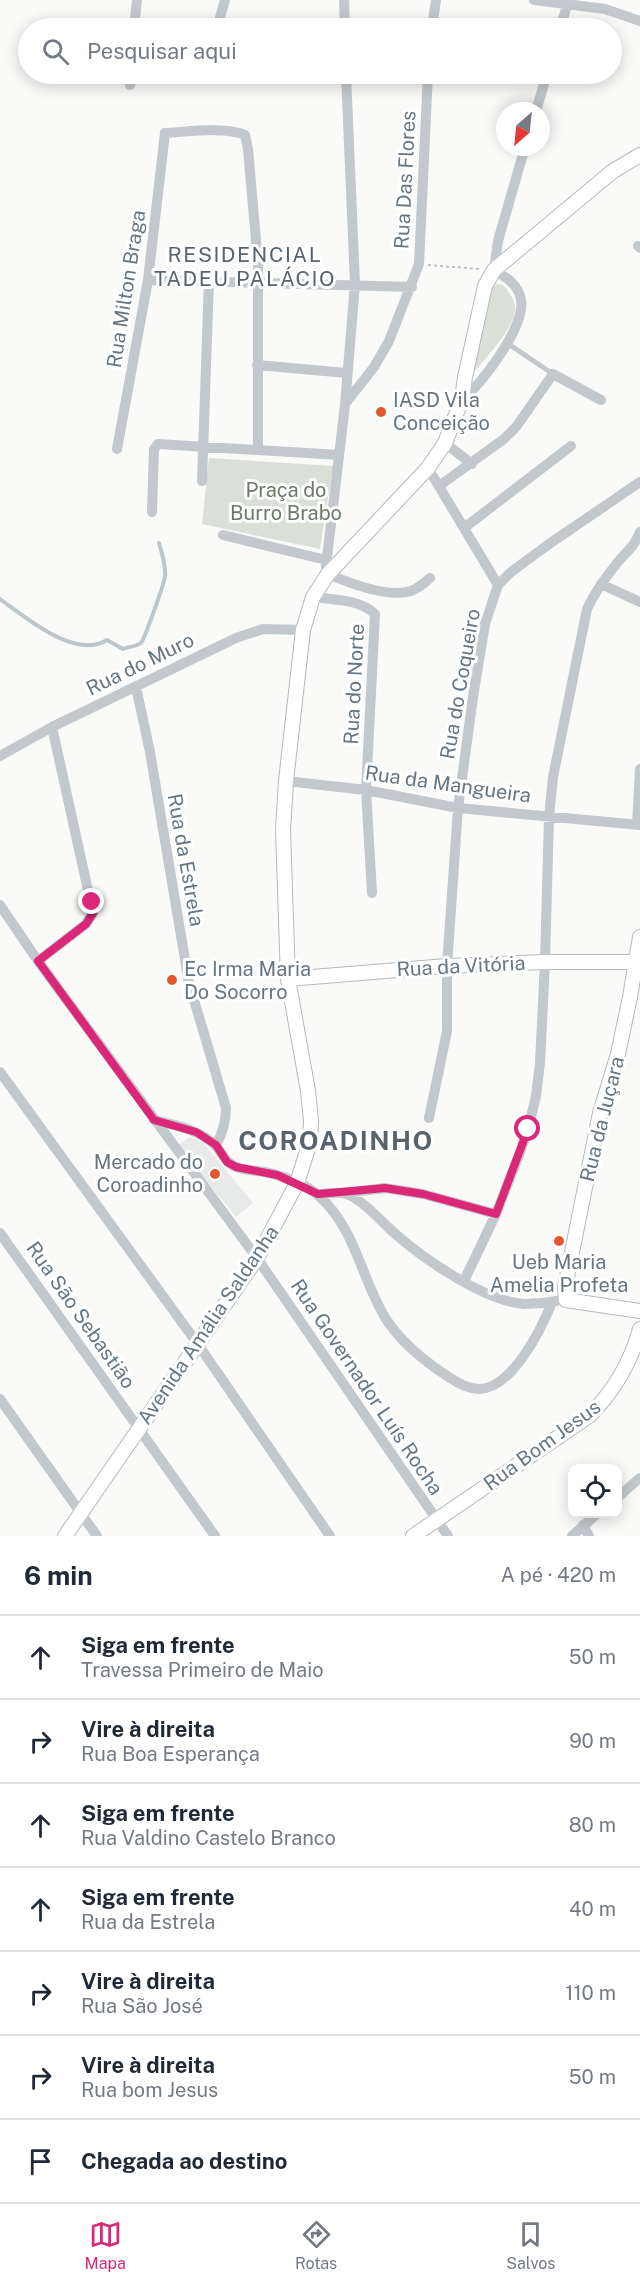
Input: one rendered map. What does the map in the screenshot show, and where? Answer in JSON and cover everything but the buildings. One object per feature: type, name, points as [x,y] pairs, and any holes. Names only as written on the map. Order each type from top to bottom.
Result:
[{"type":"main road","points":[[494,270],[613,171],[640,155]]},
{"type":"main road","name":"Avenida Amália Saldanha","points":[[64,1536],[257,1258],[297,1183],[310,1142],[311,1120],[308,1090],[288,979],[284,830],[286,781],[303,630],[313,597],[328,574],[428,468],[446,443],[462,399],[482,295],[494,270]]},
{"type":"main road","name":"Rua da Juçara","points":[[566,1300],[566,1287],[600,1113],[635,997],[635,962],[640,937]]},
{"type":"main road","name":"Rua da Vitória","points":[[288,979],[447,966],[545,962],[635,962]]},
{"type":"main road","points":[[566,1300],[640,1311]]},
{"type":"main road","name":"Rua Bom Jesus","points":[[413,1536],[589,1416],[605,1400],[623,1372],[640,1329]]},
{"type":"street","points":[[135,18],[137,0]]},
{"type":"street","points":[[220,18],[225,0]]},
{"type":"street","points":[[344,0],[345,18]]},
{"type":"street","points":[[433,18],[436,0]]},
{"type":"street","points":[[534,0],[617,12],[640,21]]},
{"type":"street","points":[[565,18],[573,4]]},
{"type":"street","points":[[346,84],[355,284],[345,405],[326,560],[328,574],[368,588],[404,592],[420,586],[430,578]]},
{"type":"street","name":"Rua Das Flores","points":[[345,405],[374,367],[389,341],[401,308],[412,287],[419,264],[428,84]]},
{"type":"street","points":[[539,102],[544,84]]},
{"type":"street","name":"Rua Milton Braga","points":[[117,449],[148,280],[165,133],[226,131],[245,135],[258,282]]},
{"type":"street","name":"Avenida Amália Saldanha","points":[[462,399],[477,385],[520,320],[521,299],[514,284],[494,270],[498,241],[522,156]]},
{"type":"street","points":[[148,280],[412,287]]},
{"type":"street","points":[[202,481],[208,280]]},
{"type":"street","points":[[258,282],[258,450]]},
{"type":"street","points":[[257,365],[347,373]]},
{"type":"street","points":[[439,486],[504,439],[516,427],[553,374],[601,400]]},
{"type":"street","points":[[152,512],[155,446],[165,443],[339,454]]},
{"type":"street","points":[[446,443],[472,464]]},
{"type":"street","points":[[464,528],[571,446]]},
{"type":"street","points":[[428,468],[498,585]]},
{"type":"street","name":"Rua do Coqueiro","points":[[429,1118],[447,1031],[447,966],[458,808],[472,697],[485,624],[498,585],[511,572],[640,482]]},
{"type":"street","points":[[464,1281],[496,1214],[528,1129],[536,1096],[540,1064],[545,962],[549,817],[553,777],[578,646],[587,609],[601,584],[618,561],[632,549],[640,532]]},
{"type":"street","points":[[223,535],[326,560]]},
{"type":"street","points":[[601,584],[640,602]]},
{"type":"street","name":"Rua do Norte","points":[[313,597],[355,603],[368,607],[375,614],[366,790],[372,893]]},
{"type":"street","name":"Rua do Muro","points":[[0,756],[52,727],[236,638],[263,629],[303,630]]},
{"type":"street","name":"Rua da Estrela","points":[[136,687],[150,752],[189,982],[226,1108],[223,1133],[216,1145]]},
{"type":"street","points":[[38,961],[86,924],[93,913],[52,727]]},
{"type":"street","points":[[639,825],[640,769]]},
{"type":"street","name":"Rua da Mangueira","points":[[286,781],[366,790],[458,808],[639,825]]},
{"type":"street","name":"Rua Governador Luís Rocha","points":[[0,905],[38,961],[257,1258],[448,1536]]},
{"type":"street","points":[[0,1072],[196,1343],[330,1536]]},
{"type":"street","points":[[154,1120],[196,1132],[216,1145],[227,1162],[236,1167],[266,1172],[297,1183],[318,1194],[336,1214],[345,1230],[378,1304],[395,1333],[415,1353],[467,1387],[479,1389],[491,1386],[503,1379],[520,1360],[543,1326],[552,1302]]},
{"type":"street","points":[[318,1194],[385,1188],[423,1194],[496,1214]]},
{"type":"street","points":[[345,1193],[373,1212],[408,1245],[464,1281],[505,1300],[523,1304],[566,1300]]},
{"type":"street","name":"Rua São Sebastião","points":[[0,1233],[215,1536]]},
{"type":"street","points":[[0,1399],[97,1536]]},
{"type":"street","points":[[622,1494],[640,1478]]},
{"type":"street","points":[[572,1536],[592,1518]]},
{"type":"street","points":[[583,1525],[590,1536]]},
{"type":"lane","points":[[506,343],[553,374]]},
{"type":"path","points":[[419,264],[494,270]]},
{"type":"shaded area","name":"Mercado do Coroadinho","points":[[189,1137],[202,1141],[253,1203],[236,1217],[178,1146]]},
{"type":"green space","points":[[497,284],[503,285],[510,293],[515,306],[513,318],[497,345],[470,377],[491,289]]},
{"type":"green space","name":"Praça do Burro Brabo","points":[[209,458],[333,466],[320,549],[202,524]]},
{"type":"waterway","points":[[0,599],[36,625],[66,641],[80,645],[94,645],[107,640],[123,649],[137,645],[141,643],[146,632],[165,576],[164,559],[159,543]]},
{"type":"place","name":"IASD Vila Conceição","points":[[381,412]]},
{"type":"place","name":"Ec Irma Maria Do Socorro","points":[[172,980]]},
{"type":"place","name":"Mercado do Coroadinho","points":[[215,1174]]},
{"type":"place","name":"Ueb Maria Amelia Profeta","points":[[559,1241]]},
{"type":"district","name":"RESIDENCIAL TADEU PALÁCIO","points":[[245,266]]},
{"type":"district","name":"COROADINHO","points":[[336,1140]]},
{"type":"route","points":[[92,902],[93,913],[86,924],[38,961],[154,1120],[196,1132],[216,1145],[227,1162],[236,1167],[277,1175],[318,1194],[385,1188],[423,1194],[496,1214],[528,1129]]}]
